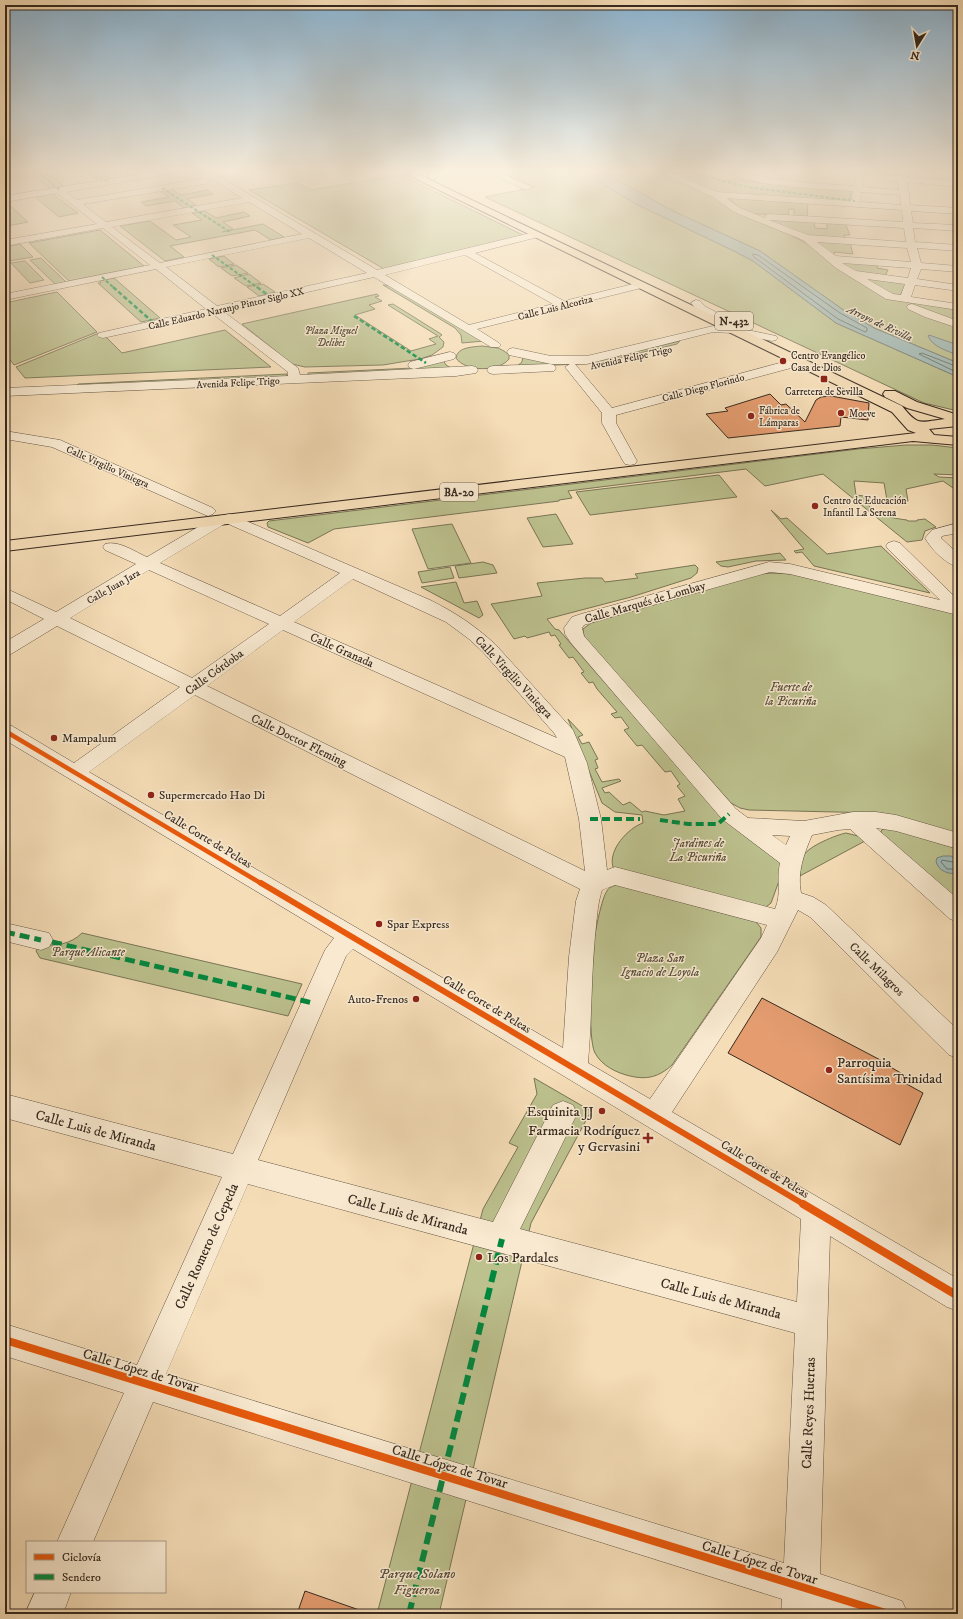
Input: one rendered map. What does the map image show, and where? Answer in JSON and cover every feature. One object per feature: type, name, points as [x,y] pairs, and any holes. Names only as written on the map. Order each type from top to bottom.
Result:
[{"type":"highway","points":[[557,246],[640,285],[710,325]]},
{"type":"highway","points":[[576,246],[696,303]]},
{"type":"highway","name":"N-432","points":[[696,303],[912,405],[943,414]]},
{"type":"highway","name":"N-432","points":[[710,325],[732,330],[746,337]]},
{"type":"highway","points":[[746,337],[897,409],[909,428],[958,438]]},
{"type":"highway","points":[[909,428],[918,415],[943,414],[958,418]]},
{"type":"highway","name":"BA-20","points":[[5,546],[630,461],[958,422]]},
{"type":"highway","name":"BA-20","points":[[5,535],[219,517],[909,428],[929,435],[958,438]]},
{"type":"street","points":[[131,246],[215,310],[294,375]]},
{"type":"street","points":[[5,297],[258,246]]},
{"type":"street","points":[[318,246],[348,267],[356,268],[388,284],[397,285],[495,345]]},
{"type":"street","points":[[329,246],[371,275],[454,346],[451,361],[456,365],[472,370]]},
{"type":"street","name":"Calle Eduardo Naranjo Pintor Siglo XX","points":[[103,335],[371,275],[493,246]]},
{"type":"street","points":[[816,246],[840,266],[884,294],[905,299],[958,307]]},
{"type":"street","points":[[911,246],[917,266],[904,302],[920,312],[958,325]]},
{"type":"street","points":[[920,246],[958,248]]},
{"type":"street","points":[[467,252],[563,304]]},
{"type":"street","points":[[833,259],[958,269]]},
{"type":"street","points":[[851,273],[958,288]]},
{"type":"street","name":"Calle Luis Alcoriza","points":[[469,328],[640,285]]},
{"type":"street","points":[[696,303],[702,309],[732,324],[732,330],[772,338]]},
{"type":"street","name":"Avenida Felipe Trigo","points":[[495,345],[507,348],[513,352],[551,360],[587,360],[710,325]]},
{"type":"street","name":"Avenida Felipe Trigo","points":[[5,384],[64,385],[294,375],[456,372],[472,370],[602,365],[720,337],[730,333],[732,330]]},
{"type":"street","name":"Avenida Felipe Trigo","points":[[720,337],[746,337]]},
{"type":"street","points":[[471,345],[495,345]]},
{"type":"street","name":"Avenida Felipe Trigo","points":[[294,375],[422,364],[454,346]]},
{"type":"street","points":[[493,370],[513,363],[516,356],[513,352]]},
{"type":"street","name":"Calle Diego Florindo","points":[[609,413],[798,362]]},
{"type":"street","points":[[571,367],[609,413],[609,423],[630,461]]},
{"type":"street","name":"Avenida Felipe Trigo","points":[[5,392],[64,385]]},
{"type":"street","name":"Calle Virgilio Viniegra","points":[[5,435],[56,443],[219,517],[352,572],[424,604],[452,618],[475,635],[563,730],[574,753],[590,820],[596,869],[593,885]]},
{"type":"street","name":"Calle Juan Jara","points":[[5,650],[150,564],[219,517]]},
{"type":"street","points":[[958,528],[937,533],[933,538],[935,542],[958,562]]},
{"type":"street","points":[[894,546],[958,609]]},
{"type":"street","name":"Calle Granada","points":[[111,547],[574,753]]},
{"type":"street","name":"Calle Marqués de Lombay","points":[[736,819],[577,639],[573,628],[578,621],[769,567],[790,569],[958,609]]},
{"type":"street","name":"Calle Córdoba","points":[[75,772],[352,572]]},
{"type":"street","name":"Calle Doctor Fleming","points":[[5,593],[593,885]]},
{"type":"street","name":"Calle Corte de Peleas","points":[[5,731],[75,772],[344,943],[574,1068],[958,1296]]},
{"type":"street","points":[[736,819],[804,829],[853,820],[876,820],[896,823],[958,841]]},
{"type":"street","points":[[736,819],[791,860]]},
{"type":"street","points":[[853,820],[958,913]]},
{"type":"street","points":[[654,1115],[768,945],[787,909],[788,876],[791,860],[804,829]]},
{"type":"street","points":[[574,1068],[578,1035],[581,957],[586,924],[587,901],[593,885],[602,880],[615,876],[787,909]]},
{"type":"street","name":"Calle Milagros","points":[[787,909],[805,903],[818,911],[958,1047]]},
{"type":"street","points":[[5,932],[40,940]]},
{"type":"street","name":"Calle Romero de Cepeda","points":[[76,1541],[240,1169],[344,943]]},
{"type":"street","name":"Calle Luis de Miranda","points":[[5,1106],[812,1322]]},
{"type":"street","points":[[502,1239],[509,1220],[563,1114]]},
{"type":"street","name":"Calle Reyes Huertas","points":[[801,1601],[816,1211]]},
{"type":"street","name":"Calle López de Tovar","points":[[5,1340],[145,1384],[801,1601],[889,1614]]},
{"type":"street","points":[[44,1614],[53,1593]]},
{"type":"green space","points":[[22,246],[33,257],[9,261],[5,257],[5,247]]},
{"type":"green space","points":[[32,246],[119,246],[144,266],[69,281]]},
{"type":"green space","points":[[145,246],[172,246],[170,246],[184,257],[165,261]]},
{"type":"green space","points":[[344,246],[480,246],[384,269]]},
{"type":"green space","points":[[588,246],[723,246],[753,261],[836,323],[958,377],[958,411],[924,403]]},
{"type":"green space","points":[[748,246],[811,246],[885,298],[958,308],[958,363],[874,328],[842,309],[760,251]]},
{"type":"green space","points":[[821,246],[851,246],[853,254],[834,252],[835,257]]},
{"type":"green space","points":[[224,256],[234,264],[219,267],[209,259]]},
{"type":"green space","points":[[41,258],[66,282],[55,284],[30,260]]},
{"type":"green space","points":[[25,261],[44,280],[30,283],[11,263]]},
{"type":"green space","points":[[839,261],[878,264],[877,268],[888,270],[885,276],[850,271]]},
{"type":"green space","points":[[236,265],[248,273],[232,276],[221,268]]},
{"type":"green space","points":[[249,274],[261,283],[246,286],[234,278]]},
{"type":"green space","points":[[862,277],[906,282],[900,297],[893,296]]},
{"type":"green space","points":[[114,278],[160,318],[141,322],[98,283],[101,283],[100,281]]},
{"type":"green space","points":[[263,284],[275,292],[259,296],[247,287]]},
{"type":"green space","points":[[383,285],[393,286],[484,341],[462,343],[461,335],[455,328]]},
{"type":"green space","points":[[57,292],[97,332],[14,365],[5,353],[5,303]]},
{"type":"green space","name":"Plaza Miguel Delibes","points":[[377,294],[379,296],[375,297],[382,301],[369,305],[375,309],[355,315],[411,351],[436,344],[429,339],[438,336],[388,305],[393,304],[441,334],[442,335],[439,337],[444,342],[443,347],[432,355],[420,359],[383,365],[305,367],[292,364],[242,324]]},
{"type":"green space","points":[[225,330],[271,367],[25,378],[16,367],[99,333],[106,337],[122,353]]},
{"type":"green space","points":[[680,341],[677,344],[598,363],[516,367],[522,362],[523,356],[601,360]]},
{"type":"green space","points":[[482,346],[498,348],[509,355],[509,359],[498,366],[482,369],[467,366],[460,363],[456,358],[457,354],[462,350],[470,347]]},
{"type":"green space","points":[[443,360],[446,365],[451,368],[308,376],[308,373],[413,368]]},
{"type":"green space","points":[[287,374],[287,377],[77,386],[78,384]]},
{"type":"green space","points":[[906,445],[932,445],[958,448],[958,475],[934,474],[939,477],[958,478],[958,487],[953,488],[943,481],[906,489],[908,501],[887,500],[884,483],[854,481],[856,495],[864,496],[866,502],[875,511],[887,516],[908,521],[925,519],[936,527],[925,531],[922,540],[907,542],[823,474],[765,486],[746,469],[568,491],[572,498],[559,501],[334,529],[308,543],[268,527],[267,523],[269,521],[858,449]]},
{"type":"green space","points":[[719,475],[737,497],[590,515],[576,492]]},
{"type":"green space","points":[[771,510],[781,519],[787,518],[827,554],[881,546],[930,593],[814,566],[802,552],[796,553],[794,551],[804,549]]},
{"type":"green space","points":[[556,514],[573,544],[543,547],[527,518]]},
{"type":"green space","points":[[452,524],[471,563],[428,569],[412,529]]},
{"type":"green space","points":[[780,553],[786,560],[756,561],[728,567],[721,566],[716,562]]},
{"type":"green space","points":[[483,562],[493,565],[497,573],[459,578],[455,566]]},
{"type":"green space","name":"Jardines de La Picuriña","points":[[695,565],[698,568],[697,573],[691,578],[631,597],[547,619],[555,629],[559,630],[721,816],[780,857],[784,867],[771,903],[766,907],[615,869],[613,867],[612,860],[616,847],[620,840],[631,830],[643,823],[642,815],[615,812],[602,803],[568,719],[583,735],[578,737],[582,744],[589,742],[598,759],[595,760],[598,768],[595,769],[602,782],[619,779],[621,781],[602,788],[605,793],[609,792],[623,805],[630,802],[642,812],[645,811],[664,815],[685,811],[678,799],[685,796],[677,786],[680,784],[671,771],[665,772],[642,745],[637,746],[624,730],[629,728],[621,717],[615,718],[611,714],[617,712],[597,689],[593,682],[589,683],[581,673],[584,672],[573,657],[569,658],[559,645],[561,644],[555,635],[551,636],[549,632],[527,638],[525,636],[514,639],[491,604],[542,596],[537,583],[585,578],[602,578],[605,582],[638,578],[635,574]]},
{"type":"green space","points":[[450,567],[454,578],[422,583],[418,572]]},
{"type":"green space","name":"Fuerte de la Picuriña","points":[[760,574],[794,574],[958,614],[958,834],[880,813],[749,810],[740,808],[731,803],[584,637],[583,629],[591,623]]},
{"type":"green space","points":[[456,582],[464,603],[477,601],[483,615],[479,618],[421,587]]},
{"type":"green space","points":[[889,828],[958,849],[958,901],[882,834],[881,831],[883,829]]},
{"type":"green space","points":[[846,833],[858,836],[865,841],[798,877],[803,857],[811,848],[823,841]]},
{"type":"green space","name":"Plaza San Ignacio de Loyola","points":[[617,885],[756,922],[761,928],[761,937],[672,1065],[657,1075],[642,1078],[620,1073],[602,1062],[595,1053],[591,1032],[592,965],[595,937],[599,915],[605,895],[609,889]]},
{"type":"green space","name":"Parque Alicante","points":[[82,933],[302,984],[288,1016],[40,958],[36,951],[40,944],[62,944],[73,940]]},
{"type":"green space","name":"Parque Solano Figueroa","points":[[534,1078],[591,1111],[531,1223],[439,1614],[377,1614],[483,1209],[518,1147],[509,1143],[537,1094]]},
{"type":"water","points":[[723,246],[748,246],[760,251],[842,309],[874,328],[958,363],[958,377],[836,323],[753,261]]},
{"type":"water","points":[[929,335],[958,345],[958,355],[937,346],[930,340]]},
{"type":"water","points":[[951,856],[958,860],[958,873],[948,873],[941,870],[936,861],[937,858]]},
{"type":"building","name":"Fábrica de Lámparas","points":[[770,394],[781,405],[786,404],[805,422],[816,400],[821,397],[831,396],[869,403],[868,420],[841,417],[840,426],[728,438],[706,414],[728,411],[725,408]]},
{"type":"building","name":"Parroquia Santísima Trinidad","points":[[762,998],[888,1064],[887,1065],[906,1076],[903,1082],[923,1093],[900,1145],[728,1053]]},
{"type":"building","points":[[305,1591],[365,1612],[364,1614],[297,1614]]},
{"type":"marked path","points":[[212,255],[272,298]]},
{"type":"marked path","points":[[102,277],[155,324]]},
{"type":"marked path","points":[[354,316],[426,363]]},
{"type":"marked path","points":[[660,820],[688,824],[718,824],[729,814]]},
{"type":"marked path","points":[[590,819],[640,819]]},
{"type":"marked path","points":[[5,932],[41,940]]},
{"type":"marked path","points":[[52,942],[313,1003]]},
{"type":"marked path","points":[[409,1614],[502,1239]]},
{"type":"cycle path","points":[[5,731],[958,1296]]},
{"type":"cycle path","points":[[5,1340],[889,1614]]},
{"type":"place","name":"Centro Evangélico Casa de Dios","points":[[783,361]]},
{"type":"place","name":"Carretera de Sevilla","points":[[824,379]]},
{"type":"place","name":"Moeve","points":[[841,413]]},
{"type":"place","name":"Fábrica de Lámparas","points":[[751,416]]},
{"type":"place","name":"Centro de Educación Infantil La Serena","points":[[815,506]]},
{"type":"place","name":"Mampalum","points":[[54,738]]},
{"type":"place","name":"Supermercado Hao Di","points":[[151,795]]},
{"type":"place","name":"Spar Express","points":[[379,924]]},
{"type":"place","name":"Auto-Frenos","points":[[416,999]]},
{"type":"place","name":"Parroquia Santísima Trinidad","points":[[829,1070]]},
{"type":"place","name":"Esquinita JJ","points":[[602,1111]]},
{"type":"place","name":"Farmacia Rodríguez y Gervasini","points":[[648,1138]]},
{"type":"place","name":"Los Pardales","points":[[479,1257]]},
{"type":"water label","name":"Arroyo de Rivilla","points":[[880,323]]}]
